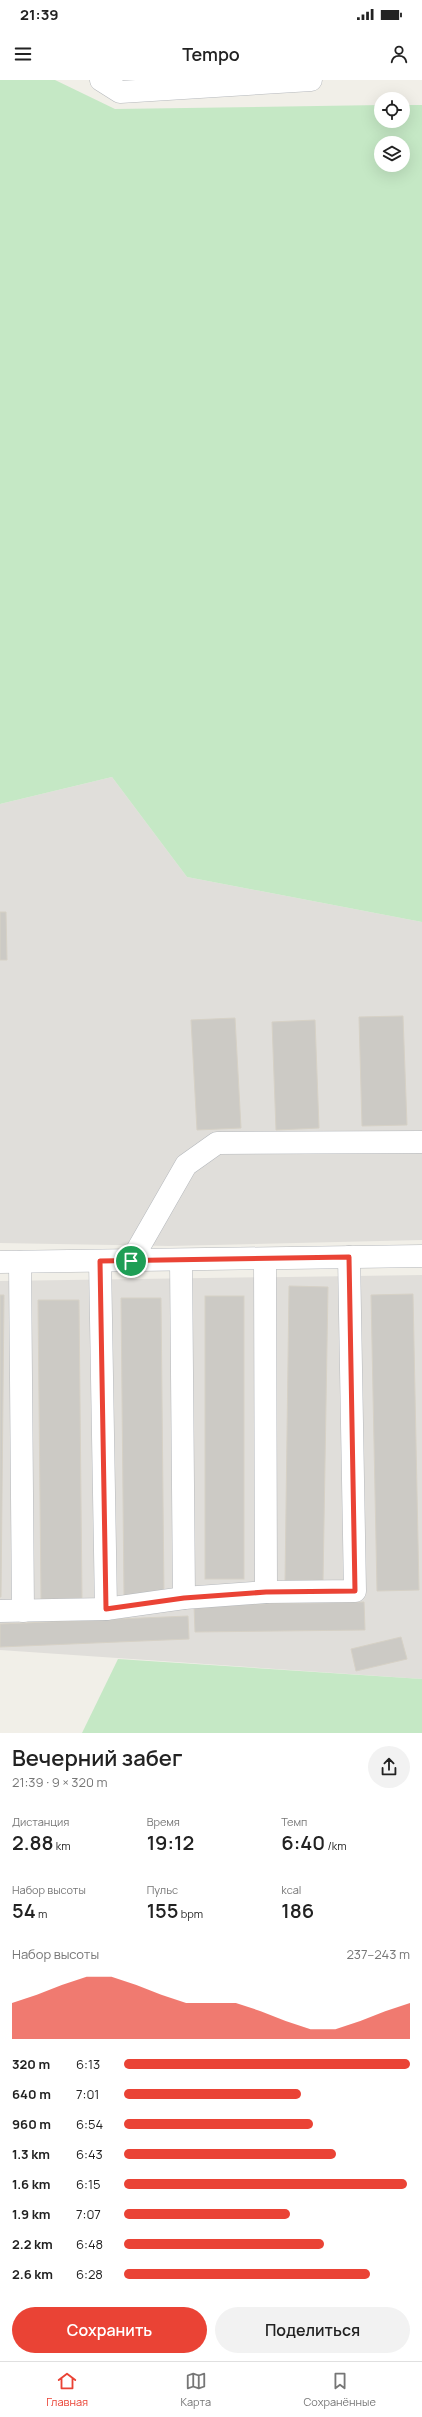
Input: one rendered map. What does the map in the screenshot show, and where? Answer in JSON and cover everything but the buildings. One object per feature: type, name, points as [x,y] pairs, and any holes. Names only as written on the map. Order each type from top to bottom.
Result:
[{"type":"street","points":[[101,80],[120,92],[311,80]]},
{"type":"street","points":[[131,1261],[186,1165],[217,1144],[422,1142]]},
{"type":"street","points":[[23,1611],[10,1262],[422,1256]]},
{"type":"street","points":[[0,1611],[106,1609],[184,1598],[266,1592],[355,1591],[349,1257]]},
{"type":"street","points":[[265,1259],[266,1592]]},
{"type":"street","points":[[181,1260],[184,1598]]},
{"type":"street","points":[[100,1261],[106,1609]]},
{"type":"shaded area","points":[[112,777],[187,877],[422,922],[422,1240],[169,1246],[0,1243],[0,804]]},
{"type":"shaded area","points":[[422,1275],[422,1679],[0,1650],[0,1281]]},
{"type":"green space","points":[[0,80],[55,80],[115,109],[374,105],[374,128],[410,128],[410,105],[422,105],[422,922],[187,877],[112,777],[0,804]]},
{"type":"green space","points":[[118,1659],[422,1679],[422,1733],[82,1733]]},
{"type":"route","points":[[349,1257],[355,1591],[266,1592],[184,1598],[106,1609],[100,1261],[131,1261],[349,1257]]}]
